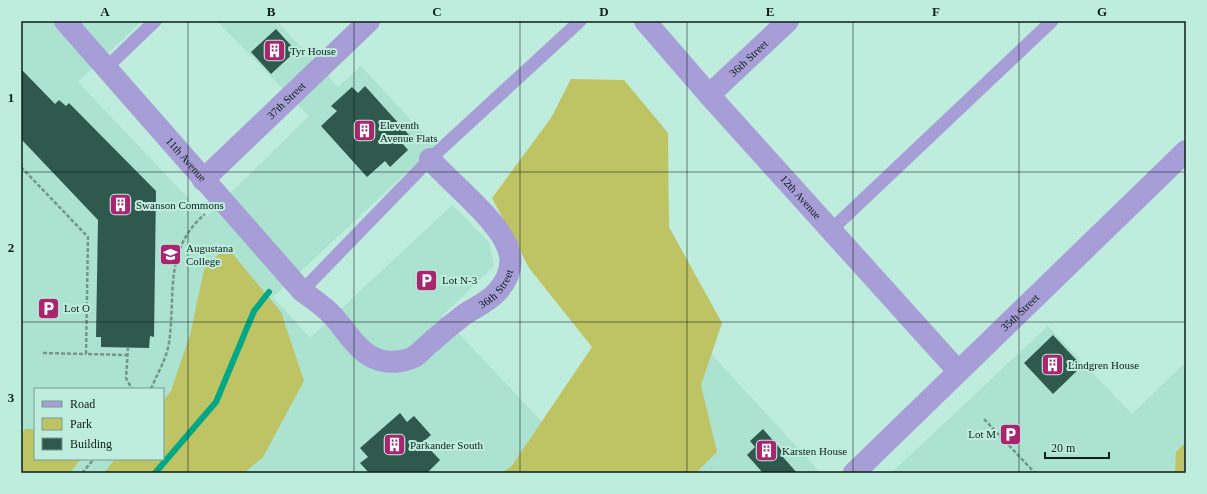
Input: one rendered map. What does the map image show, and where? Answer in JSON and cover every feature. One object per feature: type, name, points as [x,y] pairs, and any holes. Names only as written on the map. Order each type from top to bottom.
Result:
[{"type":"street","name":"11th Avenue","points":[[64,21],[302,291],[331,313],[360,348]]},
{"type":"street","name":"37th Street","points":[[203,180],[369,21]]},
{"type":"street","name":"12th Avenue","points":[[645,21],[709,95],[958,371]]},
{"type":"street","name":"36th Street","points":[[709,95],[788,21]]},
{"type":"street","name":"35th Street","points":[[854,473],[941,391],[958,371],[1186,151]]},
{"type":"street","name":"36th Street","points":[[360,348],[371,356],[384,361],[402,361],[414,357],[466,314],[479,308],[497,292],[506,280],[510,269],[510,256],[505,241],[498,228],[442,174],[430,159]]},
{"type":"lane","points":[[105,69],[155,21]]},
{"type":"lane","points":[[302,291],[430,159],[580,21]]},
{"type":"lane","points":[[831,230],[1052,21]]},
{"type":"path","points":[[21,167],[88,237],[86,354]]},
{"type":"path","points":[[150,388],[164,361],[168,344],[172,278],[179,250],[190,229],[198,219],[222,199]]},
{"type":"path","points":[[128,347],[126,381],[131,388]]},
{"type":"path","points":[[43,353],[127,355]]},
{"type":"path","points":[[984,418],[1035,473]]},
{"type":"path","points":[[82,473],[93,460]]},
{"type":"shaded area","name":"Augustana College","points":[[21,21],[142,21],[78,82],[206,217],[309,116],[217,21],[277,21],[338,87],[361,66],[435,146],[273,297],[310,338],[452,205],[489,242],[494,266],[442,316],[567,448],[690,331],[821,473],[21,473]]},
{"type":"shaded area","points":[[1048,326],[1132,414],[1186,362],[1186,473],[891,473]]},
{"type":"green space","points":[[571,79],[624,80],[668,133],[669,227],[722,323],[701,385],[717,452],[696,473],[501,473],[511,467],[592,347],[529,268],[492,198],[551,118]]},
{"type":"green space","points":[[226,246],[281,312],[304,381],[263,457],[244,473],[104,473],[114,460],[164,460],[164,400],[171,391],[190,335],[204,270]]},
{"type":"green space","points":[[25,429],[34,429],[34,460],[80,460],[70,473],[21,473],[21,435]]},
{"type":"green space","points":[[1186,442],[1186,473],[1175,473],[1176,452]]},
{"type":"building","name":"Tyr House","points":[[276,29],[296,51],[271,74],[251,52]]},
{"type":"building","name":"Swanson Commons","points":[[21,69],[55,104],[59,100],[66,106],[69,103],[156,191],[154,337],[150,336],[149,348],[101,347],[101,337],[96,337],[98,220],[21,139]]},
{"type":"building","name":"Eleventh Avenue Flats","points":[[365,86],[410,136],[402,143],[408,150],[390,167],[385,161],[367,177],[321,126],[337,111],[331,106],[352,87],[358,93]]},
{"type":"building","name":"Lindgren House","points":[[1053,335],[1082,366],[1053,394],[1024,363]]},
{"type":"building","name":"Parkander South","points":[[400,413],[407,422],[414,416],[431,435],[423,442],[440,460],[427,473],[369,473],[360,463],[368,457],[360,448]]},
{"type":"building","name":"Karsten House","points":[[763,429],[785,454],[783,457],[797,473],[763,473],[747,455],[755,447],[750,441]]},
{"type":"waterway","points":[[155,473],[216,402],[254,311],[269,292]]},
{"type":"place","name":"Tyr House","points":[[274,51]]},
{"type":"place","name":"Eleventh Avenue Flats","points":[[365,131]]},
{"type":"place","name":"Swanson Commons","points":[[120,205]]},
{"type":"place","name":"Augustana College","points":[[170,254]]},
{"type":"place","name":"Lot N-3","points":[[426,280]]},
{"type":"place","name":"Lot O","points":[[49,308]]},
{"type":"place","name":"Lindgren House","points":[[1053,365]]},
{"type":"place","name":"Lot M","points":[[1011,434]]},
{"type":"place","name":"Parkander South","points":[[395,445]]},
{"type":"place","name":"Karsten House","points":[[767,451]]}]
